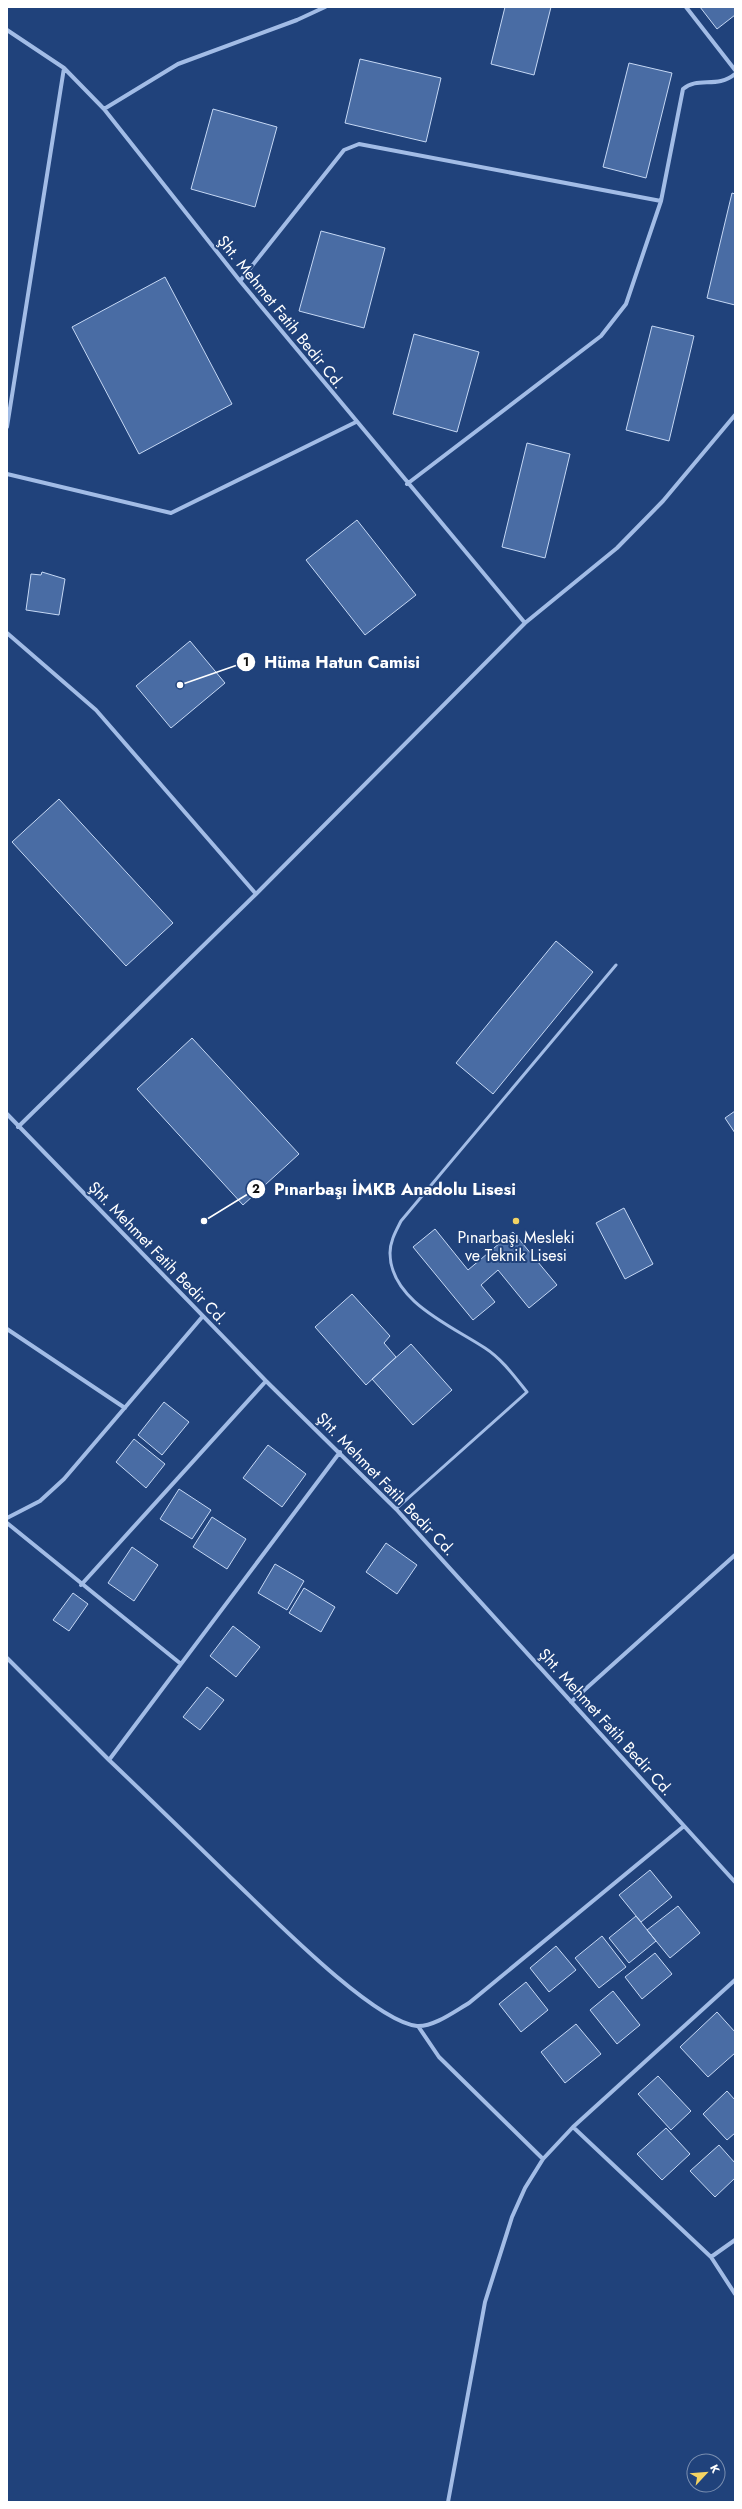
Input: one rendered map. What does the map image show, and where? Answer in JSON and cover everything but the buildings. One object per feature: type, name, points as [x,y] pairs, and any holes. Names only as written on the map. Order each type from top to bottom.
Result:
[{"type":"street","points":[[104,109],[178,64],[297,20],[324,7]]},
{"type":"street","points":[[686,7],[735,70]]},
{"type":"street","name":"Şht. Mehmet Fatih Bedir Cd.","points":[[7,30],[64,68],[104,109],[240,281],[407,484],[525,623]]},
{"type":"street","points":[[7,427],[64,68]]},
{"type":"street","points":[[407,484],[601,336],[626,304],[660,201],[683,89],[696,82],[719,83],[735,74]]},
{"type":"street","points":[[240,281],[344,150],[359,144],[660,201]]},
{"type":"street","points":[[7,395],[12,398]]},
{"type":"street","points":[[18,1127],[256,894],[525,623],[617,548],[663,500],[735,415]]},
{"type":"street","points":[[7,474],[171,513],[356,422]]},
{"type":"street","points":[[7,633],[96,710],[256,894]]},
{"type":"street","name":"Şht. Mehmet Fatih Bedir Cd.","points":[[7,1114],[266,1381],[340,1452],[396,1509],[735,1882]]},
{"type":"street","points":[[7,1518],[40,1501],[64,1479],[202,1316]]},
{"type":"street","points":[[7,1329],[125,1408]]},
{"type":"street","points":[[81,1585],[266,1381]]},
{"type":"street","points":[[109,1760],[340,1452]]},
{"type":"street","points":[[7,1523],[81,1585],[181,1664]]},
{"type":"street","points":[[571,1702],[735,1556]]},
{"type":"street","points":[[7,1658],[109,1760],[331,1971],[385,2012],[397,2019],[418,2026],[439,2020],[469,2003],[684,1826]]},
{"type":"street","points":[[448,2502],[485,2302],[512,2217],[525,2188],[543,2159],[573,2127],[735,1980]]},
{"type":"street","points":[[418,2026],[439,2057],[543,2159]]},
{"type":"street","points":[[573,2127],[710,2257],[735,2294]]},
{"type":"street","points":[[710,2257],[735,2240]]},
{"type":"lane","points":[[396,1509],[527,1392],[505,1365],[486,1348],[429,1314],[410,1296],[401,1285],[391,1263],[390,1252],[393,1238],[401,1221],[616,965]]},
{"type":"place","name":"Hüma Hatun Camisi","points":[[180,685]]},
{"type":"place","name":"Pınarbaşı İMKB Anadolu Lisesi","points":[[204,1221]]},
{"type":"place","name":"Pınarbaşı Mesleki ve Teknik Lisesi","points":[[516,1221]]}]
